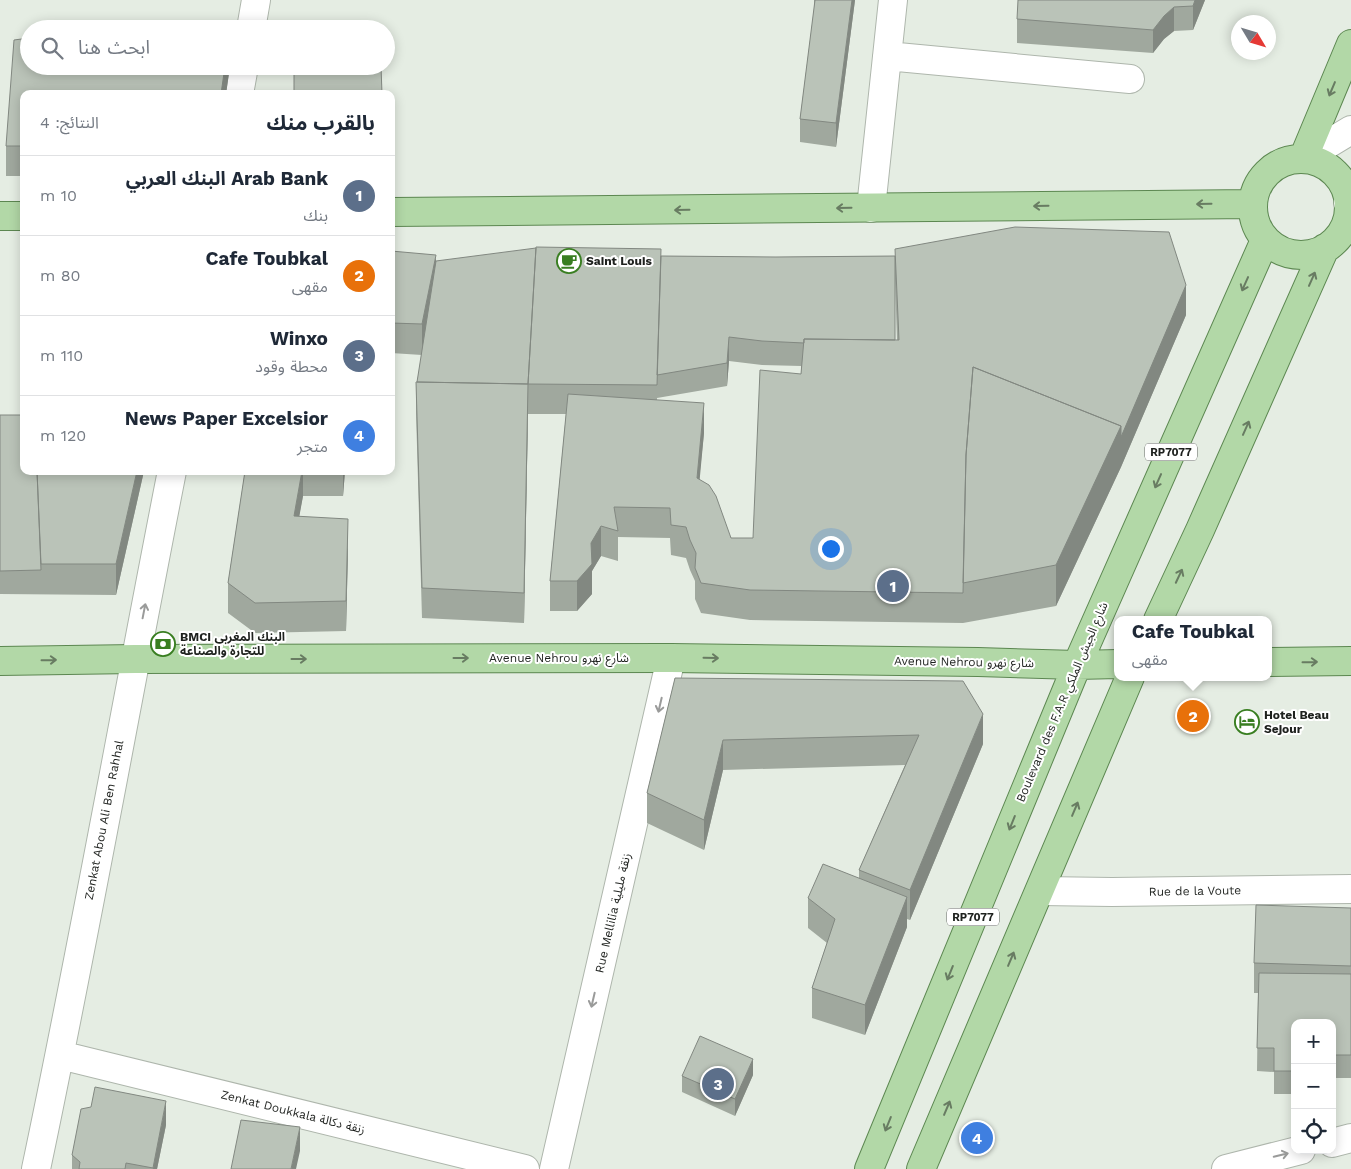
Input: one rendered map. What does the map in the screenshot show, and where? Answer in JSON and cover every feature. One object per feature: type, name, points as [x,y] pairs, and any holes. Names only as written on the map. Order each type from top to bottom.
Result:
[{"type":"main road","points":[[1303,159],[1351,44]]},
{"type":"main road","points":[[1303,159],[1318,162],[1331,169],[1341,181],[1350,200],[1346,225],[1338,238],[1313,254],[1287,254],[1275,248],[1265,240],[1257,229],[1254,217],[1253,204],[1256,189],[1274,166],[1288,160],[1303,159]]},
{"type":"main road","points":[[395,212],[1253,204]]},
{"type":"main road","points":[[0,216],[20,216]]},
{"type":"main road","name":"Boulevard des F.A.R شارع الجيش الملكي","points":[[869,1169],[1077,665],[1265,240]]},
{"type":"main road","points":[[1160,616],[1325,248]]},
{"type":"main road","name":"Avenue Nehrou شارع نهرو","points":[[0,661],[671,658],[1114,664]]},
{"type":"main road","points":[[1272,662],[1351,661]]},
{"type":"main road","points":[[921,1169],[1128,681]]},
{"type":"street","points":[[253,20],[256,0]]},
{"type":"street","points":[[871,208],[893,0]]},
{"type":"street","points":[[887,56],[1130,79]]},
{"type":"street","points":[[240,90],[242,75]]},
{"type":"street","points":[[1303,159],[1351,130]]},
{"type":"street","name":"Zenkat Abou Ali Ben Rahhal","points":[[36,1169],[60,1055],[171,475]]},
{"type":"street","name":"Rue Mellilia زنقة مليلية","points":[[554,1169],[671,658]]},
{"type":"street","name":"Rue de la Voute","points":[[1040,891],[1351,889]]},
{"type":"street","name":"Zenkat Doukkala زنقة دكالة","points":[[60,1055],[525,1169]]},
{"type":"street","points":[[1336,1141],[1351,1138]]},
{"type":"street","points":[[1226,1169],[1291,1153]]},
{"type":"building","points":[[815,0],[852,0],[836,123],[800,119]]},
{"type":"building","points":[[1018,0],[1195,0],[1193,6],[1174,7],[1153,30],[1017,19]]},
{"type":"building","points":[[20,39],[20,75],[224,75],[222,90],[20,90],[20,146],[6,146],[14,40]]},
{"type":"building","points":[[294,75],[381,75],[382,90],[294,90]]},
{"type":"building","points":[[1015,227],[1169,232],[1186,285],[1121,437],[1121,426],[973,367],[966,455],[963,593],[750,590],[701,583],[695,568],[696,553],[686,527],[671,525],[670,508],[614,507],[618,531],[601,526],[591,543],[592,564],[577,581],[550,581],[568,394],[704,403],[697,478],[709,485],[716,496],[731,538],[753,538],[760,370],[801,374],[804,339],[899,340],[895,249]]},
{"type":"building","points":[[536,247],[661,249],[657,385],[528,384]]},
{"type":"building","points":[[536,248],[528,384],[417,382],[436,261]]},
{"type":"building","points":[[395,251],[436,255],[422,324],[395,323]]},
{"type":"building","points":[[661,256],[895,256],[895,340],[804,339],[804,343],[729,337],[727,363],[657,375]]},
{"type":"building","points":[[973,367],[1121,426],[1056,565],[963,583],[966,455]]},
{"type":"building","points":[[416,382],[528,384],[524,593],[422,588]]},
{"type":"building","points":[[0,415],[20,415],[20,475],[37,475],[41,570],[0,571]]},
{"type":"building","points":[[37,475],[136,475],[116,564],[41,564]]},
{"type":"building","points":[[244,475],[301,475],[294,516],[348,519],[346,601],[255,603],[228,583]]},
{"type":"building","points":[[675,678],[963,681],[983,714],[910,890],[859,870],[919,735],[723,740],[704,820],[647,793]]},
{"type":"building","points":[[823,864],[907,897],[865,1005],[812,988],[835,919],[808,898]]},
{"type":"building","points":[[1256,905],[1351,908],[1351,966],[1254,963]]},
{"type":"building","points":[[1259,973],[1351,974],[1351,1055],[1336,1055],[1336,1019],[1291,1019],[1291,1071],[1274,1071],[1274,1048],[1257,1048]]},
{"type":"building","points":[[700,1036],[753,1059],[735,1099],[682,1076]]},
{"type":"building","points":[[95,1087],[166,1101],[153,1168],[126,1163],[125,1169],[79,1169],[80,1162],[72,1155],[81,1109],[91,1107]]},
{"type":"building","points":[[241,1120],[300,1127],[291,1169],[231,1169]]},
{"type":"place","name":"Saint Louis","points":[[569,261]]},
{"type":"place","name":"Arab Bank البنك العربي","points":[[893,586]]},
{"type":"place","name":"BMCI البنك المغربي للتجارة والصناعة","points":[[163,644]]},
{"type":"place","name":"Cafe Toubkal","points":[[1193,716]]},
{"type":"place","name":"Hotel Beau Sejour","points":[[1247,722]]},
{"type":"place","name":"Winxo","points":[[718,1084]]},
{"type":"place","name":"News Paper Excelsior","points":[[977,1138]]}]
